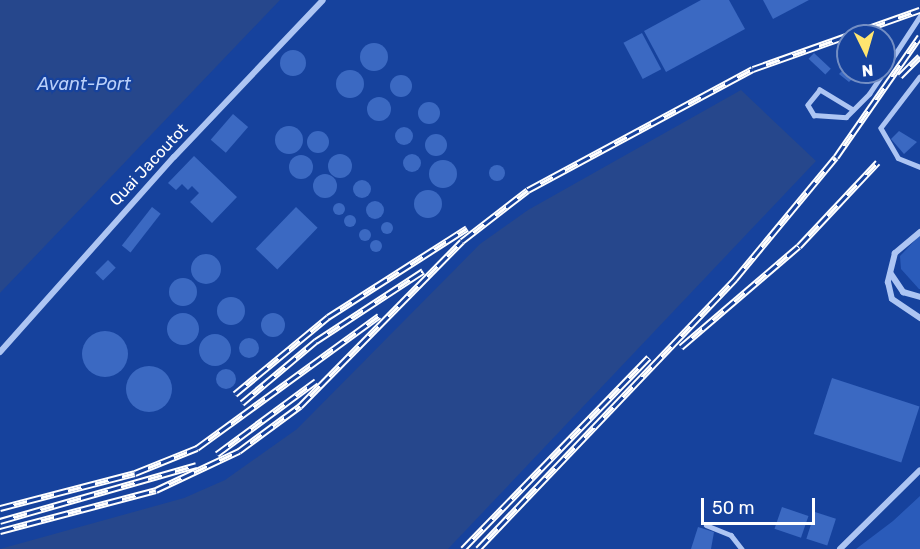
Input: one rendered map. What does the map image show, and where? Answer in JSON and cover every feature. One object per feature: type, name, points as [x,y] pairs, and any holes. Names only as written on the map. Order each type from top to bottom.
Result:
[{"type":"street","name":"Quai Jacoutot","points":[[0,352],[174,157],[323,0]]},
{"type":"street","points":[[920,232],[895,253],[890,271],[892,299],[920,318]]},
{"type":"street","points":[[890,271],[903,292],[920,297]]},
{"type":"street","points":[[840,549],[920,470]]},
{"type":"lane","points":[[896,53],[920,16]]},
{"type":"lane","points":[[920,78],[881,128],[898,158],[920,167]]},
{"type":"lane","points":[[853,110],[820,90],[808,105],[814,115],[827,119],[846,117],[853,110],[874,84]]},
{"type":"lane","points":[[706,525],[731,535],[742,549]]},
{"type":"shaded area","points":[[920,235],[919,289],[901,269],[900,256]]},
{"type":"shaded area","points":[[920,496],[920,549],[856,549],[893,521]]},
{"type":"water","name":"Avant-Port","points":[[0,0],[280,0],[0,293]]},
{"type":"water","points":[[741,90],[816,161],[448,549],[0,549],[184,498],[225,480],[297,429],[480,244],[528,210]]},
{"type":"building","points":[[701,0],[729,0],[745,29],[666,72],[644,31]]},
{"type":"building","points":[[763,0],[809,0],[773,19]]},
{"type":"building","points":[[642,33],[661,69],[643,79],[623,43]]},
{"type":"building","points":[[374,43],[384,47],[388,57],[384,67],[374,71],[364,67],[360,57],[364,47]]},
{"type":"building","points":[[293,50],[302,54],[306,63],[302,72],[293,76],[284,72],[280,63],[284,54]]},
{"type":"building","points":[[814,53],[831,69],[825,75],[809,59]]},
{"type":"building","points":[[350,70],[360,74],[364,84],[360,94],[350,98],[340,94],[336,84],[340,74]]},
{"type":"building","points":[[401,75],[409,78],[412,86],[409,94],[401,97],[393,94],[390,86],[393,78]]},
{"type":"building","points":[[379,97],[387,101],[391,109],[387,117],[379,121],[371,117],[367,109],[371,101]]},
{"type":"building","points":[[429,102],[437,105],[440,113],[437,121],[429,124],[421,121],[418,113],[421,105]]},
{"type":"building","points":[[233,114],[248,127],[226,153],[211,140]]},
{"type":"building","points":[[289,126],[299,130],[303,140],[299,150],[289,154],[279,150],[275,140],[279,130]]},
{"type":"building","points":[[400,127],[408,127],[413,132],[411,143],[400,145],[395,140],[395,132]]},
{"type":"building","points":[[318,131],[326,134],[329,142],[326,150],[318,153],[310,150],[307,142],[310,134]]},
{"type":"building","points":[[899,131],[917,142],[904,154],[891,139]]},
{"type":"building","points":[[436,134],[444,137],[447,145],[444,153],[436,156],[428,153],[425,145],[428,137]]},
{"type":"building","points":[[340,154],[345,155],[351,161],[351,171],[345,177],[340,178],[335,177],[329,171],[328,166],[329,161],[335,155]]},
{"type":"building","points":[[408,154],[416,154],[421,159],[419,170],[408,172],[403,167],[403,159]]},
{"type":"building","points":[[296,155],[306,155],[313,162],[313,172],[306,179],[296,179],[289,172],[289,162]]},
{"type":"building","points":[[194,156],[237,197],[212,223],[190,202],[199,193],[192,186],[188,190],[182,184],[176,190],[168,183]]},
{"type":"building","points":[[443,160],[453,164],[457,174],[453,184],[443,188],[433,184],[429,174],[433,164]]},
{"type":"building","points":[[497,165],[503,167],[505,173],[503,179],[497,181],[491,179],[489,173],[491,167]]},
{"type":"building","points":[[325,174],[330,175],[336,181],[336,191],[330,197],[325,198],[320,197],[314,191],[313,186],[314,181],[320,175]]},
{"type":"building","points":[[358,180],[366,180],[371,185],[369,196],[358,198],[353,193],[353,185]]},
{"type":"building","points":[[428,190],[438,194],[442,204],[438,214],[428,218],[418,214],[414,204],[418,194]]},
{"type":"building","points":[[375,201],[381,204],[384,210],[381,216],[375,219],[369,216],[366,210],[369,204]]},
{"type":"building","points":[[341,203],[345,209],[341,215],[337,215],[333,207]]},
{"type":"building","points":[[152,207],[161,214],[131,252],[122,246]]},
{"type":"building","points":[[296,207],[318,228],[277,270],[256,249]]},
{"type":"building","points":[[352,215],[356,221],[352,227],[348,227],[344,219]]},
{"type":"building","points":[[389,222],[393,228],[389,234],[385,234],[381,226]]},
{"type":"building","points":[[367,229],[371,235],[367,241],[363,241],[359,233]]},
{"type":"building","points":[[378,240],[382,246],[378,252],[374,252],[370,244]]},
{"type":"building","points":[[206,254],[212,255],[220,263],[220,275],[212,283],[206,284],[200,283],[192,275],[191,269],[192,263],[200,255]]},
{"type":"building","points":[[108,260],[116,268],[103,281],[95,273]]},
{"type":"building","points":[[183,278],[193,282],[197,292],[193,302],[183,306],[173,302],[169,292],[173,282]]},
{"type":"building","points":[[231,297],[241,301],[245,311],[241,321],[231,325],[221,321],[217,311],[221,301]]},
{"type":"building","points":[[183,313],[194,318],[199,329],[194,340],[183,345],[172,340],[167,329],[172,318]]},
{"type":"building","points":[[273,313],[278,314],[284,320],[284,330],[278,336],[273,337],[268,336],[262,330],[261,325],[262,320],[268,314]]},
{"type":"building","points":[[105,331],[121,338],[128,354],[121,370],[105,377],[89,370],[82,354],[89,338]]},
{"type":"building","points":[[215,334],[226,339],[231,350],[226,361],[215,366],[204,361],[199,350],[204,339]]},
{"type":"building","points":[[249,338],[256,341],[259,348],[256,355],[249,358],[242,355],[239,348],[242,341]]},
{"type":"building","points":[[149,366],[165,373],[172,389],[165,405],[149,412],[133,405],[126,389],[133,373]]},
{"type":"building","points":[[226,369],[233,372],[236,379],[233,386],[226,389],[219,386],[216,379],[219,372]]},
{"type":"building","points":[[832,378],[919,406],[901,463],[814,434]]},
{"type":"building","points":[[782,507],[808,516],[801,538],[775,529]]},
{"type":"building","points":[[815,512],[836,519],[827,545],[806,539]]},
{"type":"building","points":[[698,527],[714,532],[711,549],[691,549]]},
{"type":"railway","points":[[0,531],[156,490],[239,451],[300,406],[462,241],[528,190],[753,69],[920,10]]},
{"type":"railway","points":[[478,549],[735,279],[836,157],[920,36]]},
{"type":"railway","points":[[900,76],[920,56]]},
{"type":"railway","points":[[681,347],[799,246],[878,162]]},
{"type":"railway","points":[[235,394],[328,317],[467,228]]},
{"type":"railway","points":[[242,403],[316,341],[423,271]]},
{"type":"railway","points":[[0,508],[135,473],[197,448],[379,316]]},
{"type":"railway","points":[[463,549],[649,357]]},
{"type":"railway","points":[[217,454],[316,381]]},
{"type":"railway","points":[[0,521],[196,465]]}]
